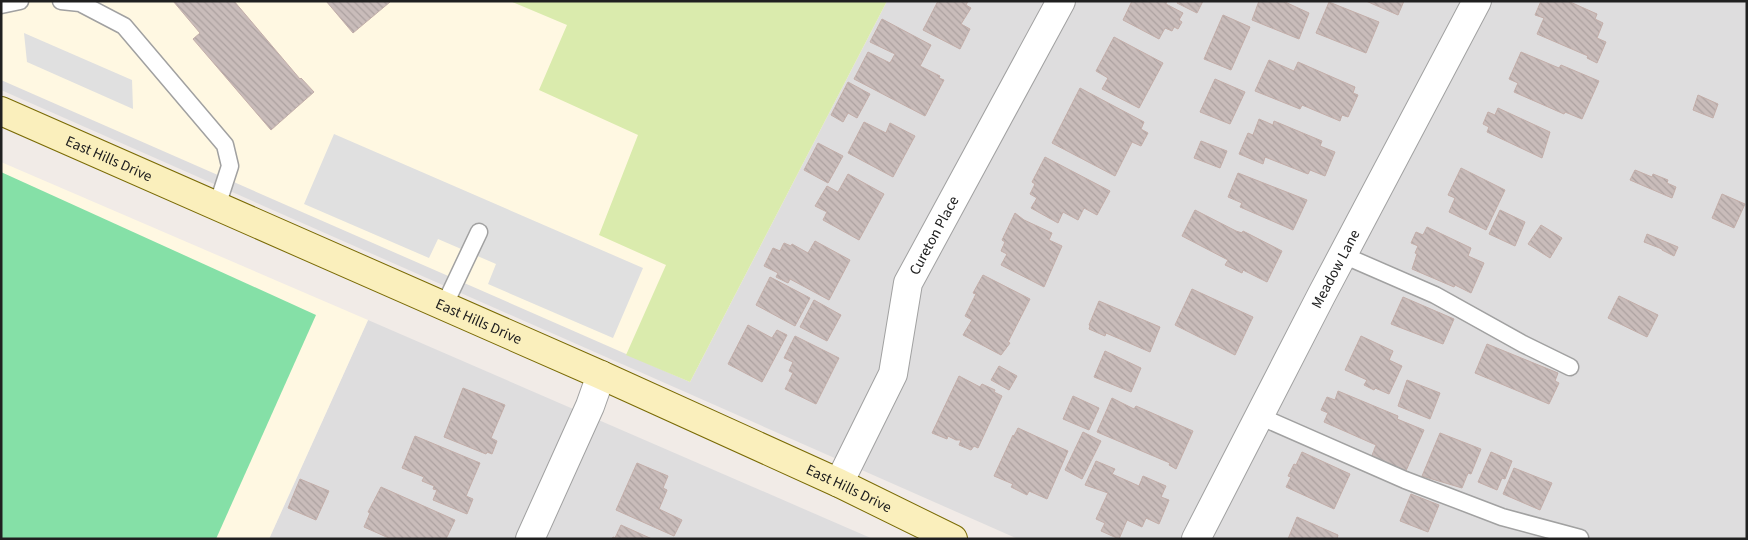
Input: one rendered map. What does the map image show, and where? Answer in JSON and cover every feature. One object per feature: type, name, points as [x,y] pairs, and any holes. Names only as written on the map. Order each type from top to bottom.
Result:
[{"type":"street","name":"Cureton Place","points":[[839,483],[893,374],[908,284],[1060,1]]},
{"type":"street","name":"Meadow Lane","points":[[1196,539],[1477,1]]},
{"type":"street","name":"East Hills Drive","points":[[1,111],[601,375],[839,483],[954,539]]},
{"type":"street","points":[[530,539],[590,406],[601,375]]},
{"type":"lane","points":[[1,5],[20,1]]},
{"type":"lane","points":[[61,1],[80,3],[124,26],[225,145],[230,166],[217,206]]},
{"type":"lane","points":[[444,306],[479,232]]},
{"type":"lane","points":[[1343,255],[1435,295],[1523,344],[1570,367]]},
{"type":"lane","points":[[1260,416],[1405,480],[1493,514],[1580,538]]},
{"type":"shaded area","points":[[1,1],[1747,1],[1747,539],[1018,539],[1,90]]},
{"type":"shaded area","points":[[1,1],[887,1],[690,382],[1,80]]},
{"type":"shaded area","points":[[24,33],[132,80],[133,109],[27,62]]},
{"type":"shaded area","points":[[334,134],[643,268],[613,338],[488,284],[496,264],[438,239],[429,258],[304,204]]},
{"type":"shaded area","points":[[1,162],[368,320],[269,539],[1,539]]},
{"type":"shaded area","points":[[368,320],[873,539],[269,539]]},
{"type":"green space","points":[[510,1],[887,1],[690,382],[626,355],[666,265],[599,235],[638,135],[539,90],[567,25]]},
{"type":"green space","points":[[1,172],[316,315],[216,539],[1,539]]},
{"type":"building","points":[[173,1],[234,1],[300,79],[314,92],[271,130],[193,39],[200,33]]},
{"type":"building","points":[[326,1],[390,1],[390,2],[353,33]]},
{"type":"building","points":[[938,1],[968,1],[966,5],[971,8],[961,24],[970,29],[960,49],[923,30]]},
{"type":"building","points":[[1132,1],[1167,1],[1166,4],[1183,13],[1179,20],[1182,22],[1178,29],[1174,27],[1172,31],[1165,28],[1159,39],[1123,20]]},
{"type":"building","points":[[1178,1],[1203,1],[1197,13],[1177,3]]},
{"type":"building","points":[[1259,1],[1283,1],[1309,13],[1299,39],[1252,20]]},
{"type":"building","points":[[1366,1],[1404,1],[1398,15]]},
{"type":"building","points":[[1541,1],[1568,1],[1597,14],[1595,19],[1603,23],[1597,38],[1606,42],[1597,63],[1587,58],[1588,56],[1537,34],[1544,18],[1535,15]]},
{"type":"building","points":[[1329,2],[1379,22],[1366,53],[1316,33]]},
{"type":"building","points":[[1223,15],[1250,27],[1231,70],[1204,59]]},
{"type":"building","points":[[882,19],[931,45],[920,66],[944,80],[925,116],[854,79],[868,52],[890,63],[895,54],[870,42]]},
{"type":"building","points":[[1114,37],[1163,63],[1139,108],[1102,89],[1108,78],[1096,71]]},
{"type":"building","points":[[1521,52],[1559,68],[1561,65],[1599,81],[1582,119],[1565,112],[1564,114],[1514,92],[1518,83],[1509,79]]},
{"type":"building","points":[[1269,60],[1294,71],[1298,62],[1355,87],[1353,93],[1358,95],[1348,117],[1342,115],[1340,121],[1302,105],[1300,109],[1255,91]]},
{"type":"building","points":[[1215,79],[1245,92],[1230,124],[1200,112]]},
{"type":"building","points":[[848,82],[870,94],[857,118],[848,113],[843,122],[831,115]]},
{"type":"building","points":[[1080,88],[1144,122],[1141,129],[1148,133],[1141,146],[1132,142],[1115,176],[1052,143]]},
{"type":"building","points":[[1698,95],[1718,104],[1713,118],[1693,110]]},
{"type":"building","points":[[1498,108],[1550,132],[1542,158],[1487,132],[1489,127],[1483,124],[1488,112],[1495,115]]},
{"type":"building","points":[[1259,119],[1273,125],[1274,121],[1322,141],[1320,146],[1335,152],[1325,176],[1310,170],[1308,174],[1265,157],[1263,164],[1239,154],[1248,133],[1253,135]]},
{"type":"building","points":[[864,122],[886,133],[890,123],[915,136],[893,177],[848,153]]},
{"type":"building","points":[[1201,141],[1227,151],[1220,168],[1194,158]]},
{"type":"building","points":[[818,143],[843,156],[828,183],[804,170]]},
{"type":"building","points":[[1045,157],[1110,191],[1097,215],[1084,208],[1078,220],[1063,212],[1058,223],[1031,208],[1037,198],[1030,194],[1035,184],[1032,182]]},
{"type":"building","points":[[1461,168],[1505,190],[1486,230],[1449,212],[1455,198],[1448,195]]},
{"type":"building","points":[[1635,170],[1652,177],[1653,174],[1668,180],[1667,183],[1676,187],[1672,198],[1630,180]]},
{"type":"building","points":[[1238,173],[1307,200],[1293,230],[1240,207],[1242,203],[1228,197]]},
{"type":"building","points":[[848,174],[884,194],[859,240],[823,220],[827,212],[815,206],[827,186],[838,192]]},
{"type":"building","points":[[1722,194],[1745,204],[1734,228],[1712,218]]},
{"type":"building","points":[[1195,210],[1236,231],[1242,233],[1243,231],[1282,251],[1267,282],[1243,270],[1242,273],[1225,265],[1228,260],[1182,236]]},
{"type":"building","points":[[1500,210],[1525,222],[1515,246],[1489,234]]},
{"type":"building","points":[[1015,213],[1024,220],[1052,233],[1049,240],[1062,246],[1044,287],[1001,265],[1007,254],[1001,251],[1005,242],[1002,240]]},
{"type":"building","points":[[1541,225],[1562,238],[1550,258],[1528,244]]},
{"type":"building","points":[[1427,227],[1471,248],[1468,256],[1484,263],[1471,293],[1412,269],[1418,246],[1411,243],[1416,232],[1423,235]]},
{"type":"building","points":[[1647,234],[1678,247],[1674,256],[1644,242]]},
{"type":"building","points":[[815,241],[850,260],[829,300],[790,279],[788,283],[776,277],[778,273],[764,266],[773,248],[780,251],[784,243],[791,246],[792,244],[808,253]]},
{"type":"building","points":[[983,275],[1030,299],[1008,342],[1010,343],[1001,355],[963,335],[972,320],[965,316],[976,294],[973,293]]},
{"type":"building","points":[[770,277],[810,298],[795,326],[756,305]]},
{"type":"building","points":[[1192,289],[1253,317],[1235,355],[1175,325]]},
{"type":"building","points":[[1619,296],[1658,315],[1647,337],[1608,318]]},
{"type":"building","points":[[1403,297],[1454,319],[1443,344],[1391,324]]},
{"type":"building","points":[[814,300],[841,315],[827,341],[800,327]]},
{"type":"building","points":[[1099,301],[1160,327],[1150,352],[1106,333],[1105,336],[1089,329]]},
{"type":"building","points":[[748,325],[772,338],[777,330],[787,335],[762,382],[728,364]]},
{"type":"building","points":[[795,336],[839,358],[816,404],[785,389],[793,373],[789,371],[793,362],[784,358]]},
{"type":"building","points":[[1361,336],[1393,351],[1389,360],[1402,366],[1389,394],[1364,385],[1367,380],[1345,370]]},
{"type":"building","points":[[1487,344],[1558,373],[1555,381],[1559,383],[1549,404],[1475,373]]},
{"type":"building","points":[[1105,351],[1141,368],[1131,392],[1094,377]]},
{"type":"building","points":[[999,366],[1017,376],[1009,390],[991,380]]},
{"type":"building","points":[[959,376],[980,387],[982,384],[995,390],[994,392],[1002,396],[978,448],[974,446],[971,450],[959,445],[961,440],[948,436],[947,439],[932,433]]},
{"type":"building","points":[[1407,380],[1440,393],[1430,419],[1398,406]]},
{"type":"building","points":[[463,388],[505,405],[491,438],[497,441],[492,454],[487,452],[486,454],[444,437]]},
{"type":"building","points":[[1338,391],[1398,416],[1397,419],[1424,430],[1405,473],[1371,458],[1376,445],[1324,422],[1328,413],[1321,410],[1327,397],[1335,400]]},
{"type":"building","points":[[1073,396],[1099,408],[1089,430],[1063,419]]},
{"type":"building","points":[[1112,398],[1134,409],[1136,406],[1193,431],[1176,469],[1169,465],[1170,463],[1097,432]]},
{"type":"building","points":[[1018,428],[1068,451],[1047,499],[1029,491],[1027,495],[1011,487],[1013,484],[994,476]]},
{"type":"building","points":[[1083,432],[1101,441],[1082,479],[1065,470]]},
{"type":"building","points":[[1440,433],[1481,449],[1471,474],[1468,473],[1462,488],[1422,476]]},
{"type":"building","points":[[415,436],[480,463],[466,496],[473,499],[467,514],[433,500],[437,490],[433,489],[434,486],[422,481],[424,477],[402,468]]},
{"type":"building","points":[[1302,452],[1350,474],[1334,509],[1286,487],[1291,477],[1288,476]]},
{"type":"building","points":[[1491,452],[1512,461],[1505,479],[1502,478],[1497,490],[1478,482]]},
{"type":"building","points":[[1096,461],[1115,469],[1112,474],[1139,486],[1143,476],[1166,486],[1161,497],[1169,500],[1159,524],[1146,518],[1142,527],[1127,520],[1119,539],[1101,531],[1105,523],[1096,519],[1108,493],[1085,485]]},
{"type":"building","points":[[637,463],[668,476],[663,488],[667,490],[659,509],[682,520],[674,536],[616,510]]},
{"type":"building","points":[[1514,468],[1552,483],[1540,510],[1503,494]]},
{"type":"building","points":[[300,479],[329,491],[316,520],[288,508]]},
{"type":"building","points":[[381,487],[455,520],[446,539],[391,539],[364,527],[370,513],[368,512]]},
{"type":"building","points":[[1411,494],[1439,505],[1428,532],[1400,521]]},
{"type":"building","points":[[1297,517],[1338,535],[1337,539],[1288,539]]},
{"type":"building","points":[[621,525],[652,539],[612,539],[613,537],[615,538]]}]
